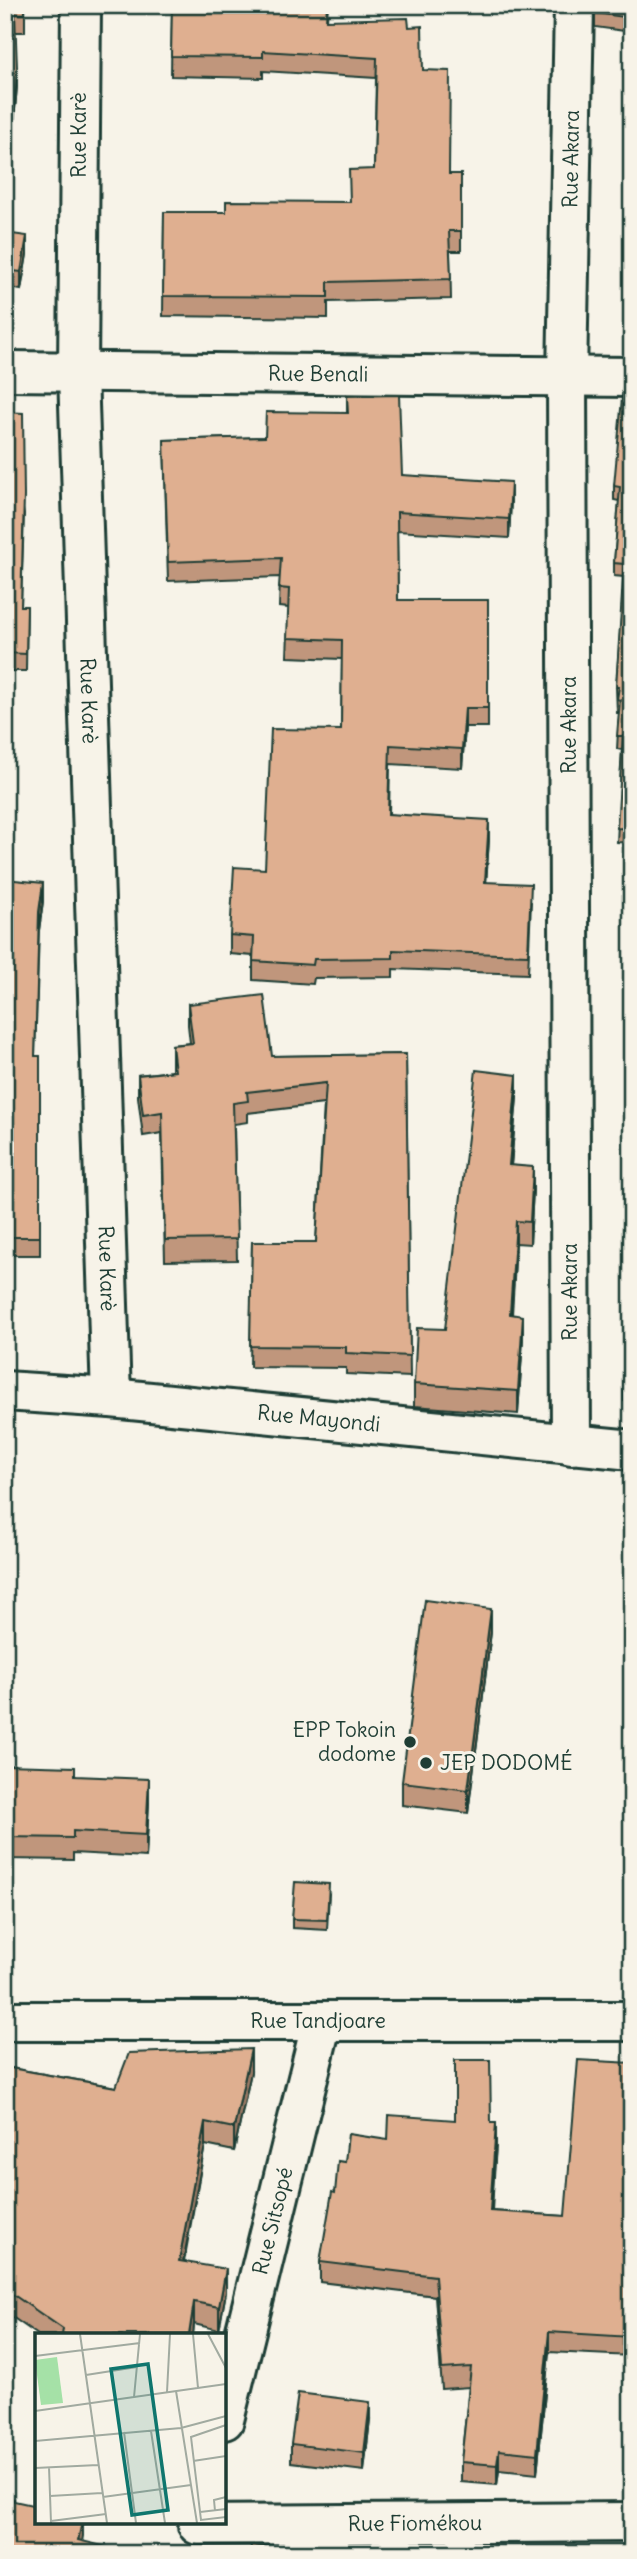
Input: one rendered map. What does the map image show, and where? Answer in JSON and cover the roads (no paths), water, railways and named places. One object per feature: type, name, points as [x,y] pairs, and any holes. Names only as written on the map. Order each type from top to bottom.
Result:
[{"type":"street","name":"Rue Karè","points":[[80,5],[78,373],[111,1398]]},
{"type":"street","name":"Rue Akara","points":[[571,1445],[568,377],[573,5]]},
{"type":"street","name":"Rue Benali","points":[[5,371],[632,377]]},
{"type":"street","name":"Rue Mayondi","points":[[5,1391],[111,1398],[632,1450]]},
{"type":"street","name":"Rue Tandjoare","points":[[5,2021],[632,2021]]},
{"type":"street","name":"Rue Sitsopé","points":[[226,2412],[322,2021]]},
{"type":"street","name":"Rue Fiomékou","points":[[196,2534],[632,2522]]},
{"type":"place","name":"EPP Tokoin dodome","points":[[410,1742]]},
{"type":"place","name":"JEP DODOMÉ","points":[[426,1763]]}]
